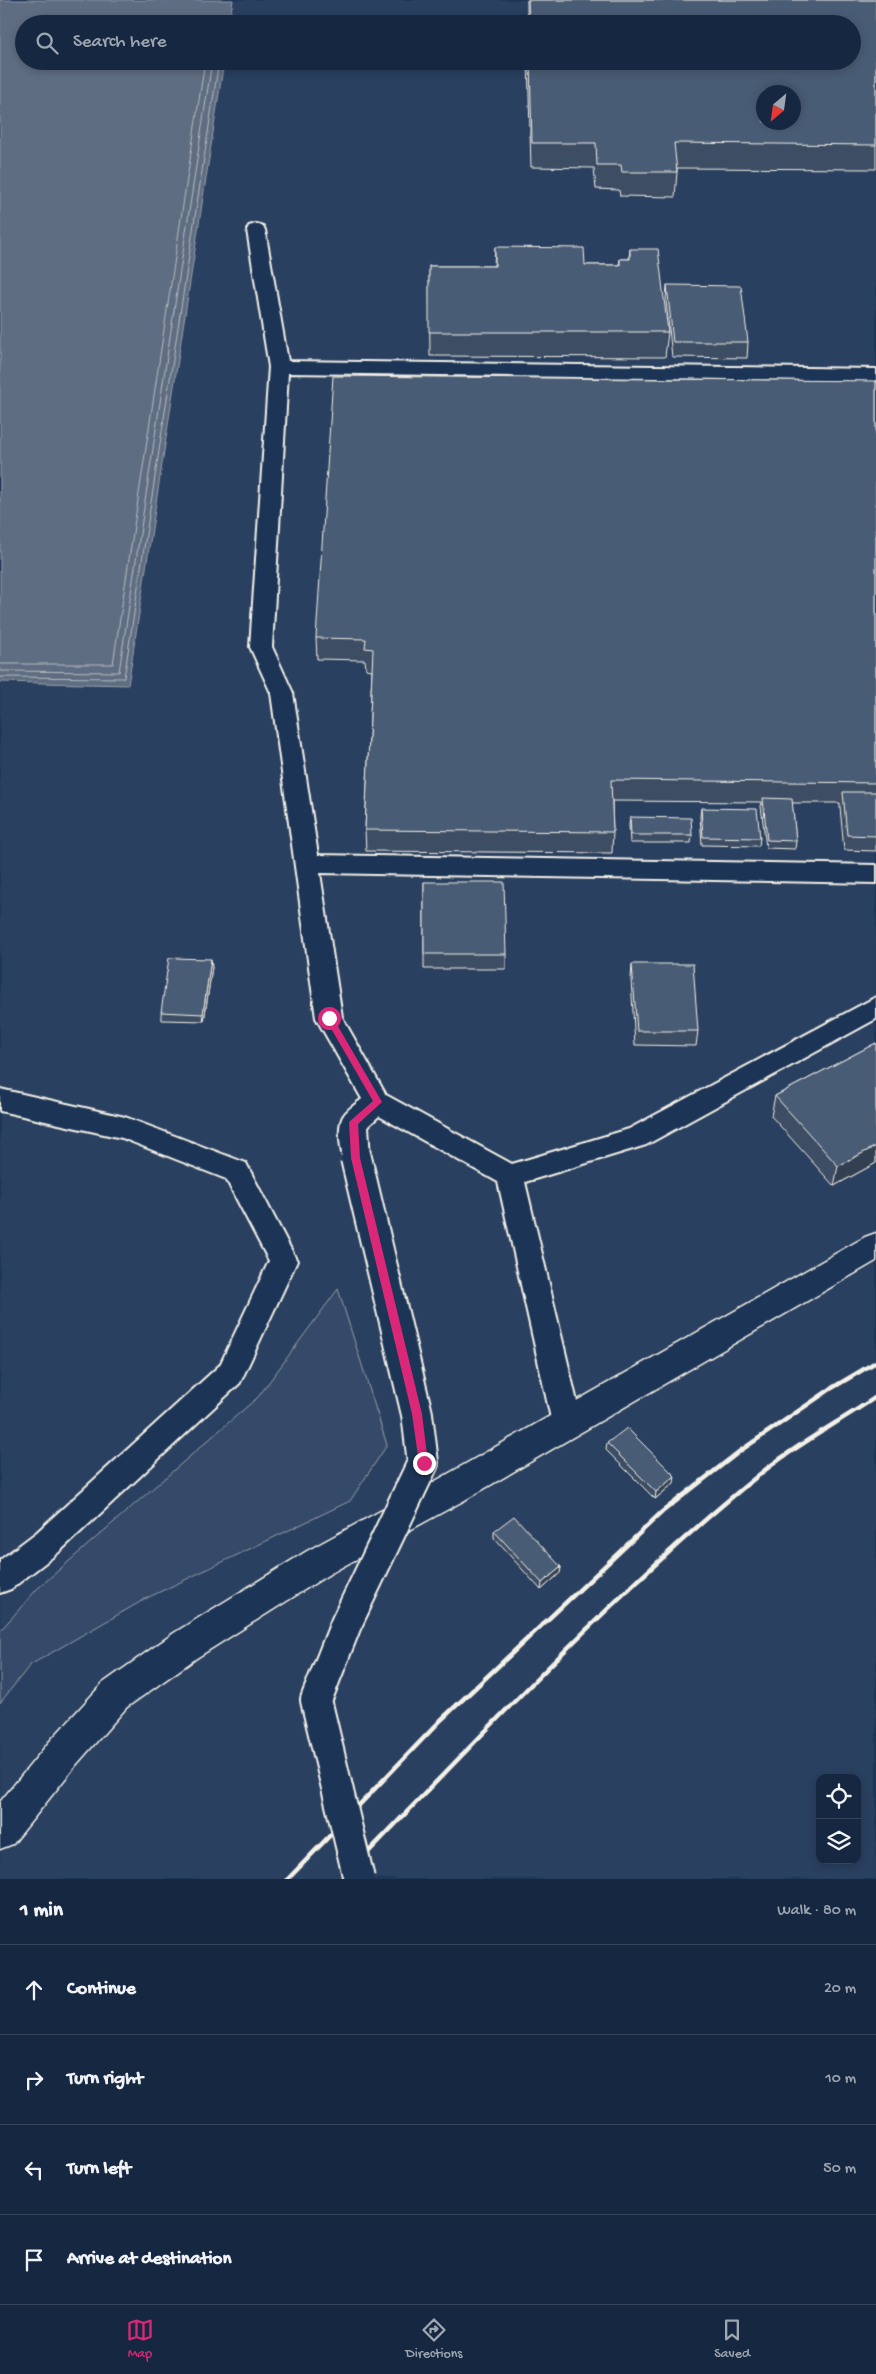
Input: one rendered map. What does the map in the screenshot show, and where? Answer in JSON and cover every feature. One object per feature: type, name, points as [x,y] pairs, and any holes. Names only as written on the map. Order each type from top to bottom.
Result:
[{"type":"street","points":[[0,1831],[63,1753],[115,1695],[186,1645],[319,1562],[876,1246]]},
{"type":"lane","points":[[256,230],[279,367],[261,647],[282,692],[329,1018],[378,1102],[510,1176],[638,1137],[876,1007]]},
{"type":"lane","points":[[279,367],[876,375]]},
{"type":"lane","points":[[307,864],[876,874]]},
{"type":"lane","points":[[0,1100],[125,1128],[236,1171],[283,1261],[230,1374],[48,1542],[0,1580]]},
{"type":"lane","points":[[359,1879],[316,1700],[346,1624],[424,1463],[417,1414],[356,1158],[354,1122],[378,1102]]},
{"type":"lane","points":[[510,1176],[567,1423]]},
{"type":"shaded area","points":[[233,0],[876,0],[876,1879],[0,1879],[0,682],[128,685],[223,70],[861,70],[861,15],[230,15]]},
{"type":"shaded area","points":[[338,1289],[387,1445],[350,1501],[147,1598],[30,1665],[0,1703],[0,1631],[37,1589],[258,1397]]},
{"type":"water","points":[[0,0],[233,0],[230,15],[15,15],[15,70],[223,70],[128,685],[0,682]]},
{"type":"building","points":[[528,0],[876,0],[876,145],[674,143],[677,172],[622,172],[621,165],[597,165],[596,143],[532,143],[530,70],[861,70],[861,15],[529,15]]},
{"type":"building","points":[[495,247],[584,248],[585,265],[620,265],[620,259],[630,259],[630,249],[658,249],[668,332],[429,332],[429,266],[495,266]]},
{"type":"building","points":[[667,285],[741,286],[748,342],[673,342]]},
{"type":"building","points":[[333,376],[876,381],[876,783],[611,780],[613,832],[365,830],[373,649],[365,648],[366,639],[316,638]]},
{"type":"building","points":[[843,792],[876,792],[876,836],[847,835]]},
{"type":"building","points":[[763,798],[792,799],[796,841],[767,840]]},
{"type":"building","points":[[701,808],[757,809],[760,838],[703,837]]},
{"type":"building","points":[[630,817],[691,818],[692,835],[631,835]]},
{"type":"building","points":[[424,882],[504,882],[506,954],[424,954]]},
{"type":"building","points":[[169,958],[211,959],[203,1014],[161,1012]]},
{"type":"building","points":[[632,964],[693,964],[698,1031],[637,1031]]},
{"type":"building","points":[[876,1043],[876,1146],[838,1166],[775,1096]]},
{"type":"building","points":[[627,1428],[675,1476],[656,1492],[607,1443]]},
{"type":"building","points":[[514,1516],[561,1567],[542,1583],[494,1531]]},
{"type":"railway","points":[[288,1879],[441,1720],[662,1512],[740,1451],[832,1388],[876,1362]]},
{"type":"railway","points":[[342,1879],[545,1670],[650,1569],[773,1464],[876,1397]]},
{"type":"route","points":[[329,1018],[378,1102],[354,1122],[356,1158],[417,1414],[424,1463]]}]
